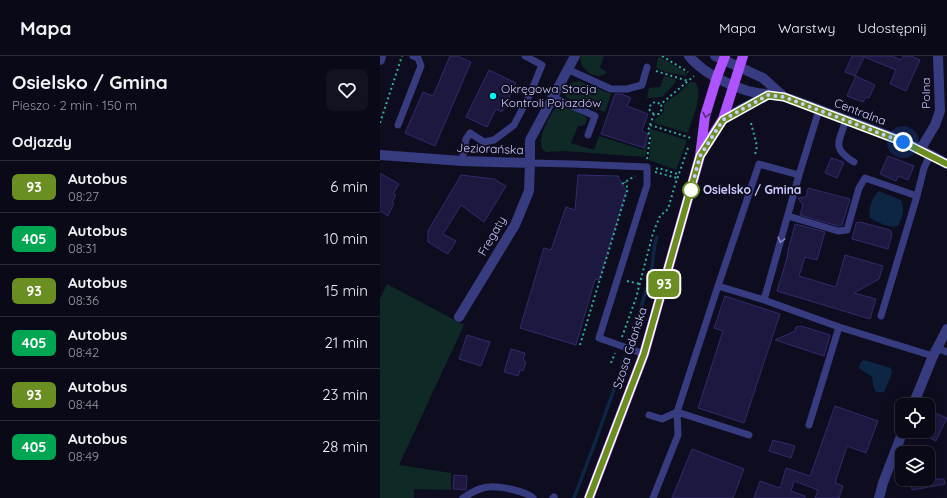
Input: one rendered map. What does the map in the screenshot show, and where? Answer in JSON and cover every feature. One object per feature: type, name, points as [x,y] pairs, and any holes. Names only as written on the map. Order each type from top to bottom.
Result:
[{"type":"main road","name":"Szosa Gdańska","points":[[700,156],[723,120],[743,56]]},
{"type":"main road","name":"Szosa Gdańska","points":[[589,498],[644,354],[700,156],[706,116],[721,57]]},
{"type":"street","points":[[380,60],[381,56]]},
{"type":"street","name":"Jeziorańska","points":[[380,155],[462,161],[530,163],[530,140],[575,56]]},
{"type":"street","name":"Centralna","points":[[689,56],[700,67],[734,85],[749,91],[784,97],[920,150],[947,164]]},
{"type":"street","name":"Polna","points":[[920,150],[935,124],[940,110],[938,56]]},
{"type":"street","name":"Centralna","points":[[721,57],[763,78],[784,97]]},
{"type":"street","points":[[723,120],[768,95]]},
{"type":"street","name":"Fregaty","points":[[460,317],[515,225],[529,191],[530,163]]},
{"type":"street","points":[[917,398],[935,352],[947,329]]},
{"type":"street","points":[[879,498],[900,438]]},
{"type":"lane","points":[[398,125],[421,66],[418,58],[413,56]]},
{"type":"lane","points":[[462,161],[466,139],[470,133],[484,142],[494,140],[514,125],[530,94],[542,65],[525,56]]},
{"type":"lane","points":[[567,69],[611,89],[627,89],[642,85],[647,68]]},
{"type":"lane","points":[[552,97],[596,116],[588,135]]},
{"type":"lane","points":[[764,300],[819,110]]},
{"type":"lane","points":[[846,120],[838,146],[840,152],[854,162]]},
{"type":"lane","points":[[881,316],[924,168],[930,155]]},
{"type":"lane","points":[[530,163],[647,167],[647,185],[599,338],[644,354]]},
{"type":"lane","points":[[653,498],[678,434],[677,412],[759,164],[799,175]]},
{"type":"lane","points":[[788,216],[838,231],[847,230],[859,188],[865,178],[917,196]]},
{"type":"lane","points":[[718,286],[839,326],[935,352],[947,352]]},
{"type":"lane","points":[[809,425],[839,326]]},
{"type":"lane","points":[[649,415],[662,419],[677,412],[748,435]]},
{"type":"lane","points":[[463,498],[488,486],[514,490],[530,495],[532,498]]},
{"type":"path","points":[[380,123],[402,56]]},
{"type":"path","points":[[662,56],[697,78]]},
{"type":"path","points":[[656,70],[688,81]]},
{"type":"path","points":[[661,104],[694,76]]},
{"type":"path","points":[[654,114],[649,109],[651,104],[655,102],[661,104]]},
{"type":"path","points":[[654,114],[659,114],[662,109],[661,104]]},
{"type":"path","points":[[647,167],[650,138],[648,131],[654,114]]},
{"type":"path","points":[[752,123],[757,146],[754,161],[759,164]]},
{"type":"path","points":[[620,342],[636,298],[653,233],[660,216],[668,209],[691,138],[650,125]]},
{"type":"path","points":[[654,171],[658,168],[679,174]]},
{"type":"path","points":[[665,175],[677,178]]},
{"type":"path","points":[[580,345],[628,189],[624,182]]},
{"type":"path","points":[[612,363],[617,350]]},
{"type":"green space","points":[[581,56],[604,56],[600,68],[607,72],[599,76],[589,73],[582,66]]},
{"type":"green space","points":[[660,57],[687,73],[686,76],[666,72],[656,68],[658,58]]},
{"type":"green space","points":[[664,76],[675,79],[676,82],[662,97],[647,98],[649,88],[660,87]]},
{"type":"green space","points":[[579,81],[611,94],[605,112],[567,98],[563,91],[564,89],[570,84]]},
{"type":"green space","points":[[690,82],[695,82],[698,100],[688,133],[654,123],[656,118],[663,112],[664,104]]},
{"type":"green space","points":[[561,107],[576,111],[587,118],[585,124],[578,126],[571,143],[594,150],[599,136],[644,150],[648,139],[645,157],[564,151],[546,152],[542,149],[542,134],[553,111],[556,108]]},
{"type":"green space","points":[[651,129],[687,140],[676,170],[649,160],[651,137],[649,131]]},
{"type":"green space","points":[[387,284],[464,325],[399,465],[451,473],[451,490],[414,489],[414,498],[380,498],[380,299]]},
{"type":"water","points":[[879,191],[901,200],[903,213],[898,226],[887,226],[870,218],[871,203],[874,196]]},
{"type":"water","points":[[864,360],[891,368],[892,373],[884,392],[876,392],[871,376],[859,368],[861,362]]},
{"type":"building","points":[[450,56],[457,56],[471,62],[435,146],[405,133],[423,92],[433,96]]},
{"type":"building","points":[[852,56],[892,56],[901,60],[903,56],[911,56],[920,60],[906,91],[890,84],[896,70],[864,57],[855,76],[845,72]]},
{"type":"building","name":"Okręgowa Stacja Kontroli Pojazdów","points":[[489,70],[516,83],[502,112],[496,109],[487,127],[466,117]]},
{"type":"building","points":[[856,76],[875,85],[869,98],[866,97],[863,102],[847,96]]},
{"type":"building","points":[[615,94],[622,94],[631,98],[627,106],[648,114],[642,131],[648,134],[644,148],[601,134]]},
{"type":"building","points":[[888,156],[914,166],[908,180],[898,176],[896,181],[880,174]]},
{"type":"building","points":[[831,158],[844,162],[837,178],[825,173]]},
{"type":"building","points":[[380,173],[399,184],[393,194],[396,195],[392,202],[394,203],[388,216],[380,211]]},
{"type":"building","points":[[461,175],[494,179],[506,186],[484,222],[461,205],[443,234],[456,241],[448,254],[428,242],[428,231]]},
{"type":"building","points":[[578,175],[618,176],[626,191],[599,280],[595,279],[576,345],[520,328],[544,248],[551,250],[566,207],[575,210]]},
{"type":"building","points":[[808,188],[850,199],[842,225],[838,226],[800,215],[803,205],[798,198],[806,197]]},
{"type":"building","points":[[860,222],[890,230],[892,234],[888,249],[852,239],[856,223]]},
{"type":"building","points":[[795,224],[825,232],[817,260],[805,257],[799,276],[836,287],[845,255],[883,266],[879,279],[854,293],[876,299],[870,319],[777,291],[788,255]]},
{"type":"building","points":[[725,296],[780,314],[744,423],[698,408],[723,331],[714,328]]},
{"type":"building","points":[[801,326],[830,335],[824,356],[775,340],[795,331],[796,327]]},
{"type":"building","points":[[467,335],[490,342],[481,366],[459,359]]},
{"type":"building","points":[[511,349],[525,353],[523,360],[526,362],[523,371],[520,370],[518,376],[504,372]]},
{"type":"building","points":[[835,406],[878,421],[866,453],[847,446],[835,483],[843,486],[839,498],[815,498],[818,490],[794,481],[791,491],[805,496],[805,498],[754,498],[760,481],[780,488],[786,468],[810,476]]},
{"type":"building","points":[[935,413],[947,418],[936,441],[930,438],[935,438]]},
{"type":"building","points":[[773,440],[795,446],[791,458],[769,451]]},
{"type":"building","points":[[692,449],[744,469],[733,498],[672,498]]},
{"type":"building","points":[[454,475],[467,476],[466,490],[453,489]]},
{"type":"building","points":[[935,479],[944,479],[945,484],[935,486]]},
{"type":"building","points":[[911,486],[934,486],[912,490]]},
{"type":"waterway","points":[[630,343],[650,277],[657,237]]},
{"type":"waterway","points":[[622,365],[624,357]]},
{"type":"waterway","points":[[574,498],[618,378]]},
{"type":"bus line","name":"93","points":[[589,498],[644,354],[700,156],[723,120],[768,95],[784,97],[903,142],[947,164]]},
{"type":"place","name":"Okręgowa Stacja Kontroli Pojazdów","points":[[493,96]]},
{"type":"place","name":"Osielsko / Gmina","points":[[691,190]]},
{"type":"route","points":[[691,190],[700,156],[723,120],[768,95],[784,97],[903,142]]}]
